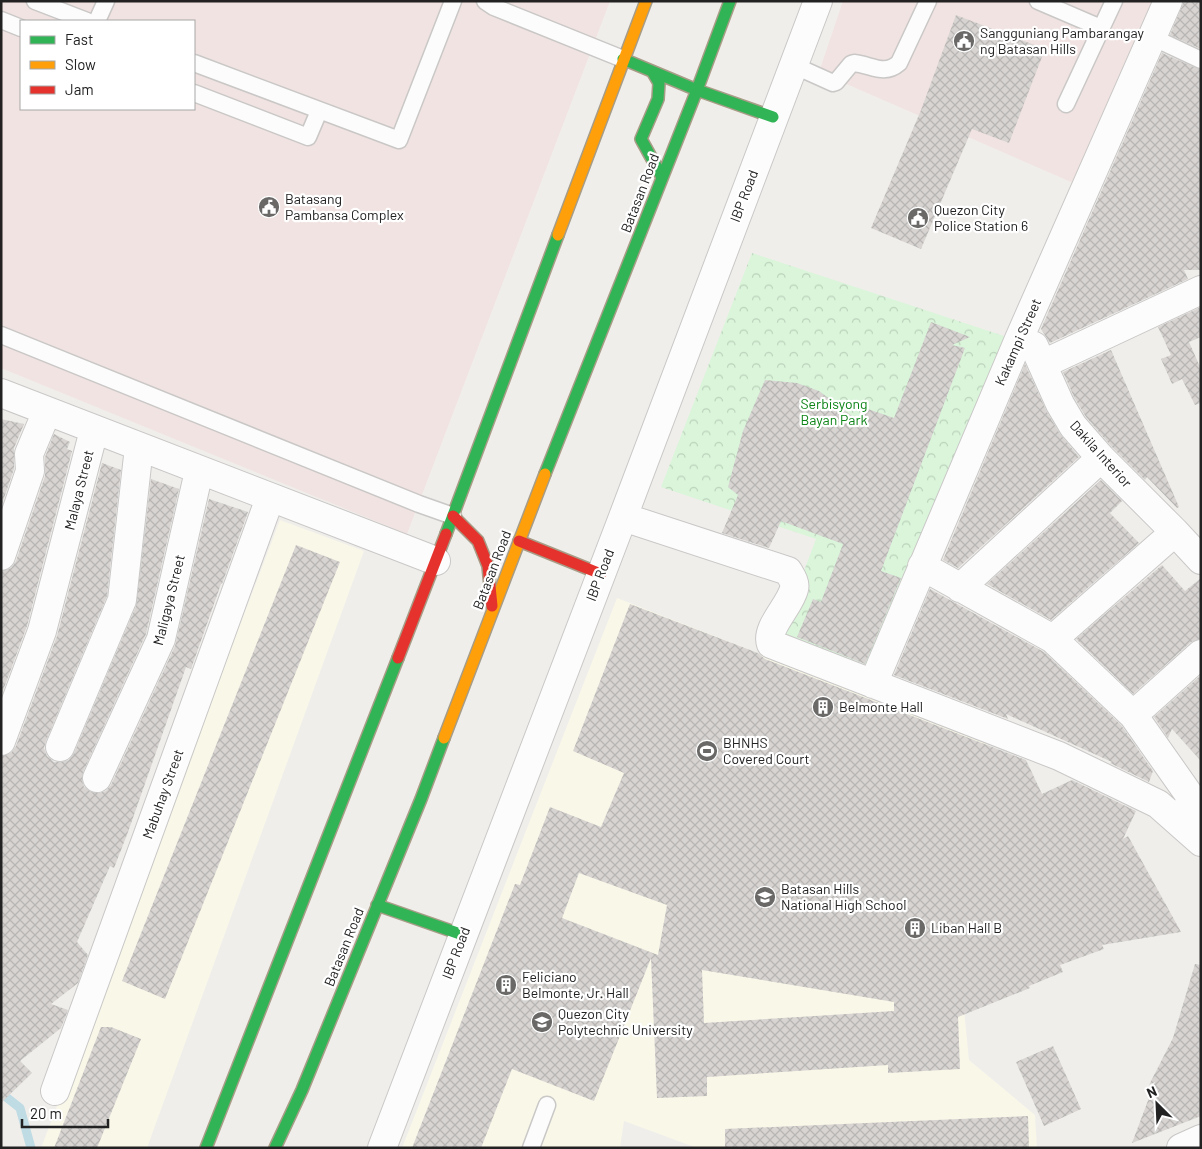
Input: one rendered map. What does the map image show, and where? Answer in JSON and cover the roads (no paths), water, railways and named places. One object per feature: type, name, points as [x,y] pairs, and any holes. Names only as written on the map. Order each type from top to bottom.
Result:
[{"type":"main road","points":[[206,1148],[436,561],[646,1]]},
{"type":"main road","name":"Batasan Road","points":[[275,1148],[302,1090],[421,799],[730,1]]},
{"type":"main road","points":[[623,59],[697,90],[773,117]]},
{"type":"main road","points":[[652,71],[659,83],[658,99],[641,139],[662,177]]},
{"type":"main road","points":[[453,516],[478,541],[488,566],[493,610]]},
{"type":"main road","points":[[519,542],[601,574]]},
{"type":"main road","points":[[377,905],[463,935]]},
{"type":"street","name":"IBP Road","points":[[382,1148],[818,1]]},
{"type":"street","name":"Kakampi Street","points":[[873,684],[1019,339],[1168,1]]},
{"type":"street","points":[[1042,364],[1201,290]]},
{"type":"street","name":"Dakila Interior","points":[[1019,339],[1034,346],[1060,404],[1074,426],[1101,458],[1201,560]]},
{"type":"street","points":[[2,394],[436,561]]},
{"type":"street","points":[[1,556],[30,471],[29,454],[47,411]]},
{"type":"street","name":"Malaya Street","points":[[1,742],[42,631],[94,430]]},
{"type":"street","points":[[60,747],[122,600],[139,447]]},
{"type":"street","points":[[960,588],[1101,458]]},
{"type":"street","name":"Maligaya Street","points":[[97,778],[161,639],[199,471]]},
{"type":"street","name":"Mabuhay Street","points":[[55,1091],[270,498]]},
{"type":"street","points":[[623,518],[788,571],[793,579],[795,588],[770,634],[771,644],[1059,756],[1158,804],[1193,835]]},
{"type":"street","points":[[1053,639],[1175,532]]},
{"type":"street","points":[[922,566],[1053,639],[1133,715],[1195,791],[1193,835]]},
{"type":"street","points":[[1133,715],[1201,654]]},
{"type":"lane","points":[[34,1],[84,20]]},
{"type":"lane","points":[[97,20],[106,1]]},
{"type":"lane","points":[[195,62],[399,140],[453,1]]},
{"type":"lane","points":[[485,1],[623,59]]},
{"type":"lane","points":[[793,65],[833,84],[854,63],[883,70],[893,69],[899,63],[928,1]]},
{"type":"lane","points":[[1038,1],[1101,28]]},
{"type":"lane","points":[[1066,104],[1114,1]]},
{"type":"lane","points":[[1,20],[20,28]]},
{"type":"lane","points":[[1152,37],[1201,60]]},
{"type":"lane","points":[[195,93],[308,137],[319,111]]},
{"type":"lane","points":[[1,335],[453,516]]},
{"type":"lane","points":[[531,1148],[547,1105]]},
{"type":"waterway","points":[[1,1093],[20,1108],[31,1148]]},
{"type":"place","name":"Sangguniang Pambarangay ng Batasan Hills","points":[[964,41]]},
{"type":"place","name":"Batasang Pambansa Complex","points":[[269,207]]},
{"type":"place","name":"Quezon City Police Station 6","points":[[918,218]]},
{"type":"place","name":"Belmonte Hall","points":[[823,707]]},
{"type":"place","name":"BHNHS Covered Court","points":[[707,751]]},
{"type":"place","name":"Batasan Hills National High School","points":[[765,897]]},
{"type":"place","name":"Liban Hall B","points":[[915,928]]},
{"type":"place","name":"Feliciano Belmonte, Jr. Hall","points":[[506,985]]},
{"type":"place","name":"Quezon City Polytechnic University","points":[[542,1022]]},
{"type":"park label","name":"Serbisyong Bayan Park","points":[[834,412]]}]
